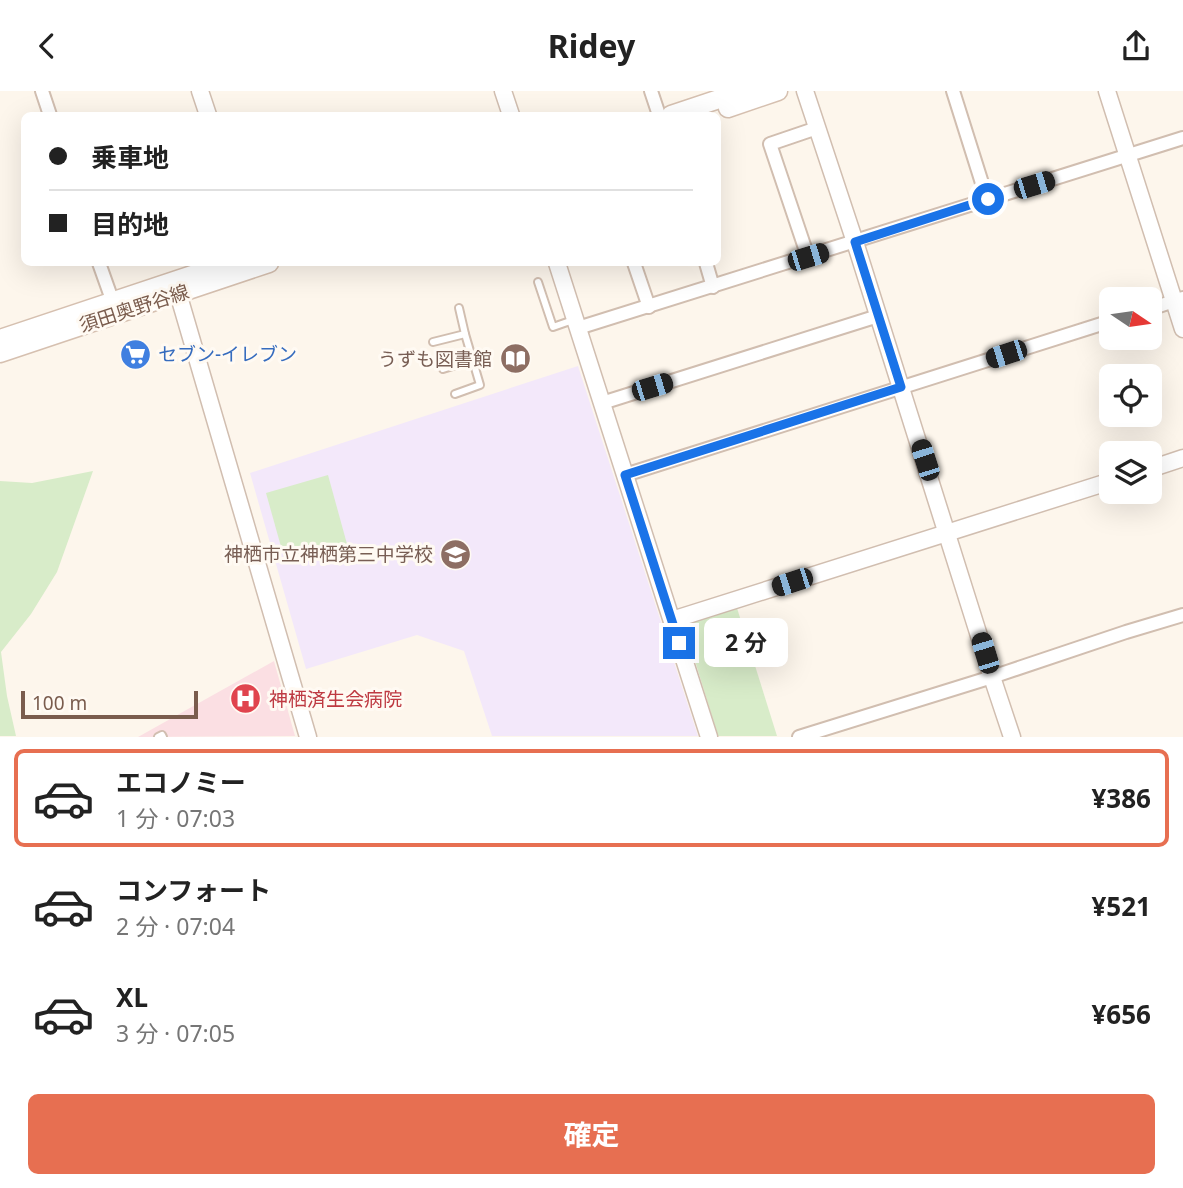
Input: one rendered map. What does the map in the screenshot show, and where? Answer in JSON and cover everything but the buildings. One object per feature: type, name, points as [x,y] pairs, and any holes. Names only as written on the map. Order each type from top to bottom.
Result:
[{"type":"main road","points":[[680,112],[743,91]]},
{"type":"main road","points":[[716,112],[778,91]]},
{"type":"main road","name":"須田奥野谷線","points":[[176,288],[222,266]]},
{"type":"main road","name":"須田奥野谷線","points":[[0,339],[253,266]]},
{"type":"main road","name":"須田奥野谷線","points":[[0,353],[115,308]]},
{"type":"street","points":[[42,91],[49,112]]},
{"type":"street","points":[[200,91],[207,112]]},
{"type":"street","points":[[503,91],[510,112]]},
{"type":"street","points":[[651,91],[658,112]]},
{"type":"street","points":[[805,91],[1012,737]]},
{"type":"street","points":[[953,91],[988,199]]},
{"type":"street","points":[[1107,91],[1127,156],[1179,299],[1183,328]]},
{"type":"street","points":[[808,257],[769,143],[817,128]]},
{"type":"street","points":[[577,324],[649,307],[1183,138]]},
{"type":"street","points":[[100,266],[115,308]]},
{"type":"street","points":[[559,266],[709,737]]},
{"type":"street","points":[[635,266],[649,307]]},
{"type":"street","points":[[707,266],[713,287]]},
{"type":"street","points":[[176,288],[309,737]]},
{"type":"street","points":[[1162,305],[1179,299]]},
{"type":"street","points":[[602,403],[878,316]]},
{"type":"street","points":[[625,475],[1099,325]]},
{"type":"street","points":[[1162,464],[1183,458]]},
{"type":"street","points":[[671,620],[1099,485]]},
{"type":"street","points":[[799,737],[1183,615]]},
{"type":"lane","points":[[538,282],[553,327],[577,324]]},
{"type":"lane","points":[[455,394],[480,384],[464,334],[459,308]]},
{"type":"lane","points":[[433,342],[464,334]]},
{"type":"lane","points":[[443,369],[472,360]]},
{"type":"shaded area","name":"神栖市立神栖第三中学校","points":[[578,366],[698,736],[492,736],[464,651],[417,635],[306,669],[250,473]]},
{"type":"shaded area","name":"神栖済生会病院","points":[[274,661],[295,736],[138,737]]},
{"type":"green space","points":[[93,471],[57,572],[31,614],[1,652],[16,736],[0,736],[0,481],[32,483]]},
{"type":"green space","points":[[328,475],[347,544],[285,561],[266,493]]},
{"type":"green space","points":[[737,608],[777,736],[718,736],[684,625]]},
{"type":"place","name":"セブン-イレブン","points":[[135,354]]},
{"type":"place","name":"うずも図書館","points":[[515,359]]},
{"type":"place","name":"神栖市立神栖第三中学校","points":[[456,554]]},
{"type":"place","name":"神栖済生会病院","points":[[246,699]]},
{"type":"route","points":[[679,643],[625,475],[901,387],[855,242],[988,199]]}]
